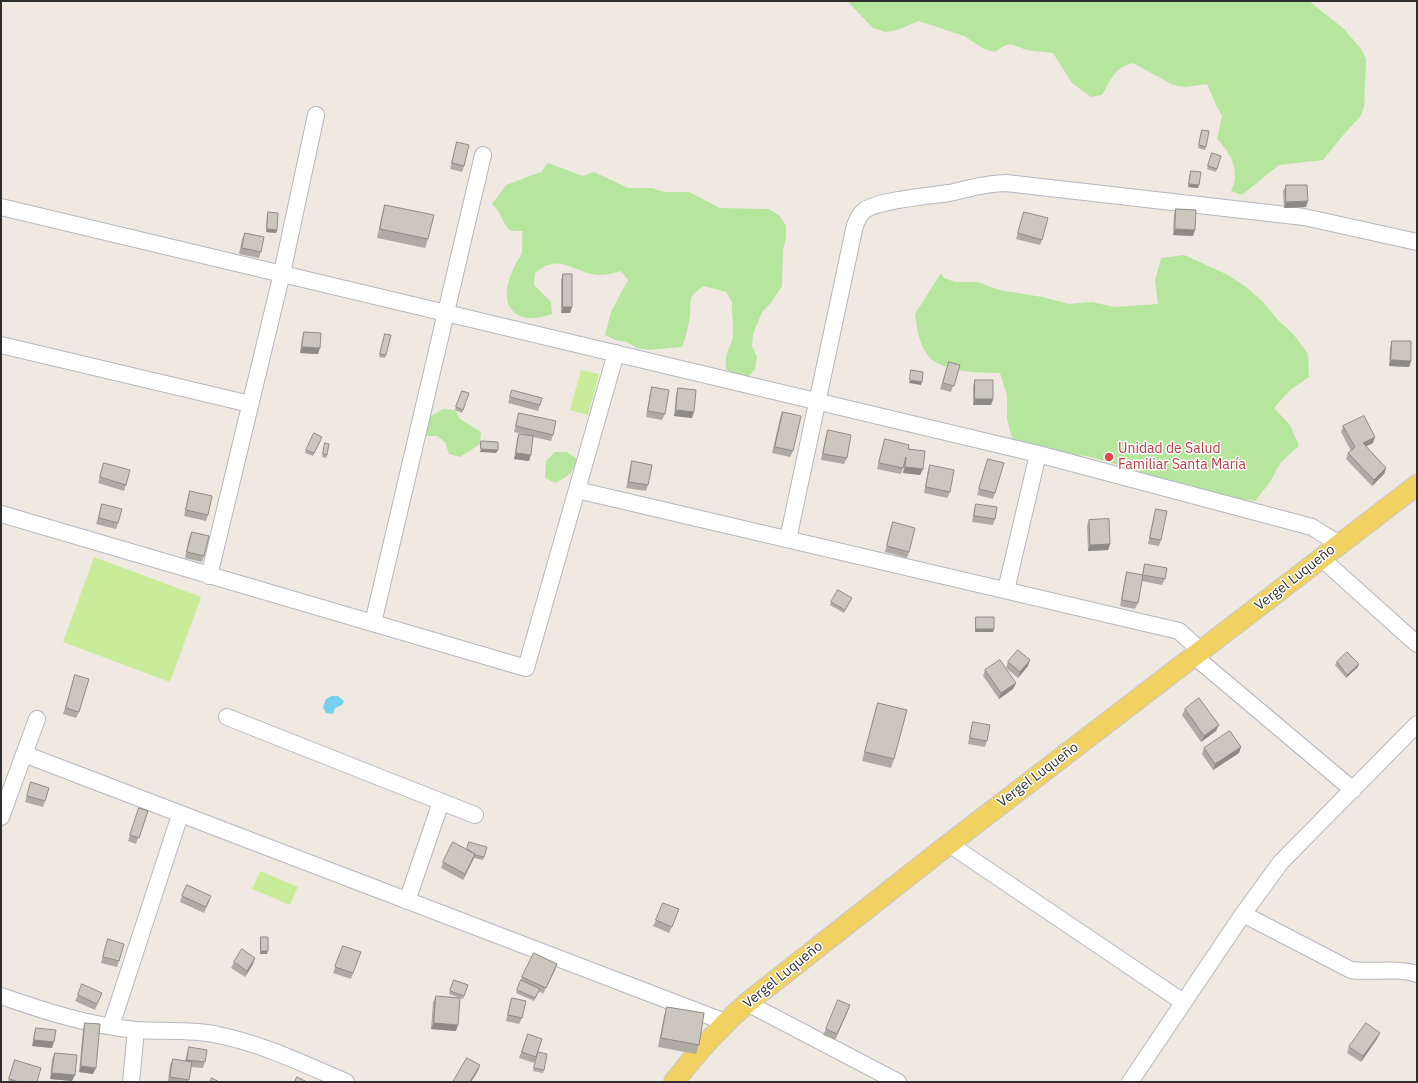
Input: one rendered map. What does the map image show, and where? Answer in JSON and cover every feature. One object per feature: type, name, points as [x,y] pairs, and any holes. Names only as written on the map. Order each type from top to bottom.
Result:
[{"type":"main road","name":"Vergel Luqueño","points":[[674,1082],[696,1054],[725,1022],[747,1003],[949,844],[1417,485]]},
{"type":"street","points":[[208,576],[282,273],[316,115]]},
{"type":"street","points":[[372,623],[483,155]]},
{"type":"street","points":[[788,539],[855,225],[859,215],[866,209],[878,205],[950,192],[989,183],[1006,182],[1304,217],[1417,242]]},
{"type":"street","points":[[1,207],[818,400],[1038,454],[1312,527],[1339,544]]},
{"type":"street","points":[[1,345],[250,404]]},
{"type":"street","points":[[1,514],[208,576],[526,668],[616,352]]},
{"type":"street","points":[[1006,590],[1038,454]]},
{"type":"street","points":[[577,490],[1179,631],[1198,653],[1353,790]]},
{"type":"street","points":[[1321,558],[1417,644]]},
{"type":"street","points":[[227,717],[475,815]]},
{"type":"street","points":[[1,817],[37,719]]},
{"type":"street","points":[[1130,1082],[1183,1002],[1281,862],[1417,724]]},
{"type":"street","points":[[24,754],[725,1022]]},
{"type":"street","points":[[408,901],[441,802]]},
{"type":"street","points":[[111,1026],[180,814]]},
{"type":"street","points":[[949,844],[1183,1002]]},
{"type":"street","points":[[1244,914],[1351,970],[1367,972],[1409,971],[1417,974]]},
{"type":"street","points":[[1,996],[62,1015],[111,1026],[136,1030],[186,1031],[216,1034],[244,1041],[346,1082]]},
{"type":"street","points":[[747,1003],[898,1082]]},
{"type":"street","points":[[132,1082],[136,1030]]},
{"type":"green space","points":[[847,1],[1309,1],[1344,29],[1361,49],[1366,59],[1364,107],[1360,117],[1323,160],[1279,165],[1242,195],[1231,191],[1234,184],[1235,170],[1226,150],[1217,139],[1222,116],[1207,84],[1185,87],[1173,85],[1133,63],[1126,65],[1117,71],[1102,95],[1091,97],[1072,83],[1053,53],[1030,51],[1014,45],[1004,46],[995,52],[984,49],[964,36],[919,21],[897,30],[885,32],[873,28]]},
{"type":"green space","points":[[548,163],[583,176],[594,172],[628,188],[652,188],[664,192],[689,192],[720,208],[769,209],[780,216],[786,226],[786,238],[783,250],[782,286],[770,304],[762,312],[753,334],[752,346],[757,357],[755,369],[747,378],[736,375],[726,369],[726,358],[732,339],[733,330],[732,302],[726,292],[704,286],[698,290],[694,293],[691,299],[690,316],[682,347],[648,350],[637,348],[627,342],[616,340],[605,335],[611,312],[628,280],[621,271],[600,275],[591,274],[567,265],[552,264],[535,273],[534,285],[551,302],[552,314],[539,318],[524,318],[516,314],[511,309],[507,297],[508,283],[522,252],[523,231],[511,231],[492,204],[506,185],[541,172]]},
{"type":"green space","points":[[1184,255],[1226,274],[1246,287],[1263,302],[1278,320],[1294,335],[1308,354],[1309,377],[1290,390],[1274,408],[1290,425],[1299,446],[1281,462],[1270,482],[1255,501],[1232,499],[1159,480],[1136,470],[1087,456],[1064,454],[1041,446],[1013,442],[1007,419],[1007,395],[1000,373],[963,371],[943,366],[929,357],[921,342],[915,314],[941,273],[944,278],[955,282],[978,282],[999,290],[1042,297],[1069,304],[1092,302],[1114,307],[1158,304],[1155,281],[1161,258]]},
{"type":"green space","points":[[581,370],[599,374],[588,415],[570,410]]},
{"type":"green space","points":[[443,409],[455,410],[460,419],[481,432],[480,444],[460,457],[449,454],[445,442],[437,436],[426,436],[416,429],[421,418],[433,415]]},
{"type":"green space","points":[[555,452],[567,452],[577,459],[574,468],[569,474],[555,483],[545,478],[546,461]]},
{"type":"green space","points":[[94,557],[201,597],[170,682],[63,642]]},
{"type":"green space","points":[[260,871],[298,887],[290,905],[252,889]]},
{"type":"water","points":[[332,696],[338,696],[344,701],[342,705],[335,708],[333,714],[326,713],[323,707],[326,699]]},
{"type":"building","points":[[1202,130],[1209,131],[1206,147],[1199,145]]},
{"type":"building","points":[[457,142],[469,145],[464,166],[452,163]]},
{"type":"building","points":[[1212,153],[1221,156],[1217,169],[1208,166]]},
{"type":"building","points":[[1191,171],[1201,172],[1199,185],[1189,184]]},
{"type":"building","points":[[1286,185],[1307,185],[1308,201],[1286,202]]},
{"type":"building","points":[[385,205],[434,215],[428,239],[380,229]]},
{"type":"building","points":[[1176,209],[1196,210],[1195,230],[1175,229]]},
{"type":"building","points":[[268,212],[278,213],[277,230],[267,229]]},
{"type":"building","points":[[1024,212],[1048,218],[1042,240],[1018,233]]},
{"type":"building","points":[[245,233],[264,237],[261,252],[242,248]]},
{"type":"building","points":[[563,274],[572,274],[572,307],[563,307]]},
{"type":"building","points":[[304,332],[321,333],[320,348],[302,347]]},
{"type":"building","points":[[385,334],[391,335],[386,355],[380,354]]},
{"type":"building","points":[[1392,341],[1411,341],[1411,361],[1391,360]]},
{"type":"building","points":[[949,362],[960,365],[954,386],[943,383]]},
{"type":"building","points":[[911,370],[923,372],[922,382],[910,380]]},
{"type":"building","points":[[975,380],[993,380],[993,399],[975,399]]},
{"type":"building","points":[[652,387],[669,390],[665,414],[648,411]]},
{"type":"building","points":[[678,388],[696,390],[694,412],[676,410]]},
{"type":"building","points":[[512,390],[542,398],[540,405],[510,397]]},
{"type":"building","points":[[462,391],[469,393],[463,410],[456,407]]},
{"type":"building","points":[[783,412],[801,416],[793,451],[775,447]]},
{"type":"building","points":[[519,413],[556,421],[553,435],[516,426]]},
{"type":"building","points":[[1364,416],[1375,437],[1363,443],[1386,468],[1374,480],[1348,453],[1355,447],[1343,426]]},
{"type":"building","points":[[828,430],[851,435],[847,458],[823,454]]},
{"type":"building","points":[[314,433],[322,437],[314,453],[306,450]]},
{"type":"building","points":[[519,434],[533,436],[531,455],[516,453]]},
{"type":"building","points":[[885,439],[909,445],[908,449],[925,451],[923,469],[905,467],[906,457],[903,468],[879,463]]},
{"type":"building","points":[[481,441],[498,442],[498,450],[481,449]]},
{"type":"building","points":[[325,443],[329,444],[327,455],[323,454]]},
{"type":"building","points":[[988,459],[1004,463],[995,493],[979,489]]},
{"type":"building","points":[[632,461],[652,465],[648,485],[629,482]]},
{"type":"building","points":[[104,463],[130,470],[126,485],[100,477]]},
{"type":"building","points":[[930,465],[954,470],[950,492],[926,487]]},
{"type":"building","points":[[190,491],[212,496],[208,515],[186,510]]},
{"type":"building","points":[[102,504],[122,509],[118,523],[99,518]]},
{"type":"building","points":[[976,504],[997,507],[995,519],[974,516]]},
{"type":"building","points":[[1156,509],[1167,511],[1161,540],[1150,538]]},
{"type":"building","points":[[1109,519],[1110,544],[1090,545],[1089,520]]},
{"type":"building","points":[[893,522],[915,528],[909,552],[887,546]]},
{"type":"building","points":[[192,532],[209,536],[204,556],[187,552]]},
{"type":"building","points":[[1145,564],[1167,568],[1165,579],[1143,575]]},
{"type":"building","points":[[1127,572],[1143,575],[1138,603],[1122,600]]},
{"type":"building","points":[[838,590],[852,598],[845,610],[831,602]]},
{"type":"building","points":[[976,617],[994,617],[994,629],[976,629]]},
{"type":"building","points":[[1018,650],[1030,660],[1020,672],[1008,662]]},
{"type":"building","points":[[1347,652],[1359,664],[1347,675],[1337,662]]},
{"type":"building","points":[[1000,660],[1016,683],[1001,693],[985,670]]},
{"type":"building","points":[[75,675],[89,679],[79,712],[66,708]]},
{"type":"building","points":[[1199,698],[1219,725],[1204,736],[1185,709]]},
{"type":"building","points":[[878,703],[907,710],[894,759],[865,752]]},
{"type":"building","points":[[973,722],[990,725],[987,741],[970,738]]},
{"type":"building","points":[[1230,731],[1241,747],[1215,764],[1204,748]]},
{"type":"building","points":[[31,782],[49,788],[45,801],[27,796]]},
{"type":"building","points":[[139,808],[148,811],[139,838],[130,835]]},
{"type":"building","points":[[453,842],[475,854],[465,874],[443,862]]},
{"type":"building","points":[[469,842],[487,847],[484,857],[475,855],[467,849]]},
{"type":"building","points":[[187,885],[211,896],[206,907],[182,896]]},
{"type":"building","points":[[663,903],[679,909],[672,927],[656,920]]},
{"type":"building","points":[[261,937],[268,937],[268,951],[261,951]]},
{"type":"building","points":[[108,939],[124,944],[119,961],[103,957]]},
{"type":"building","points":[[343,946],[361,952],[353,973],[335,967]]},
{"type":"building","points":[[242,949],[255,958],[247,971],[234,962]]},
{"type":"building","points":[[534,953],[557,964],[546,988],[522,977]]},
{"type":"building","points":[[454,980],[468,985],[464,996],[450,991]]},
{"type":"building","points":[[521,980],[540,989],[535,998],[517,990]]},
{"type":"building","points":[[82,984],[102,993],[97,1004],[78,995]]},
{"type":"building","points":[[436,996],[460,998],[458,1025],[434,1023]]},
{"type":"building","points":[[512,998],[526,1001],[522,1018],[508,1015]]},
{"type":"building","points":[[838,1000],[850,1005],[837,1034],[826,1029]]},
{"type":"building","points":[[667,1007],[704,1013],[699,1045],[661,1038]]},
{"type":"building","points":[[85,1023],[100,1024],[96,1068],[81,1066]]},
{"type":"building","points":[[1366,1023],[1380,1033],[1363,1056],[1349,1047]]},
{"type":"building","points":[[36,1028],[56,1030],[54,1042],[34,1040]]},
{"type":"building","points":[[528,1034],[542,1039],[536,1057],[522,1052]]},
{"type":"building","points":[[189,1047],[207,1050],[205,1062],[187,1060]]},
{"type":"building","points":[[538,1052],[547,1054],[544,1070],[534,1068]]},
{"type":"building","points":[[55,1053],[77,1055],[75,1075],[52,1073]]},
{"type":"building","points":[[467,1058],[480,1065],[470,1082],[453,1082]]},
{"type":"building","points":[[173,1059],[192,1062],[189,1080],[170,1077]]},
{"type":"building","points":[[15,1060],[41,1068],[37,1082],[19,1082],[9,1079]]},
{"type":"building","points":[[297,1077],[307,1082],[295,1082]]},
{"type":"building","points":[[212,1078],[219,1082],[210,1082]]},
{"type":"place","name":"Unidad de Salud Familiar Santa María","points":[[1109,457]]}]
